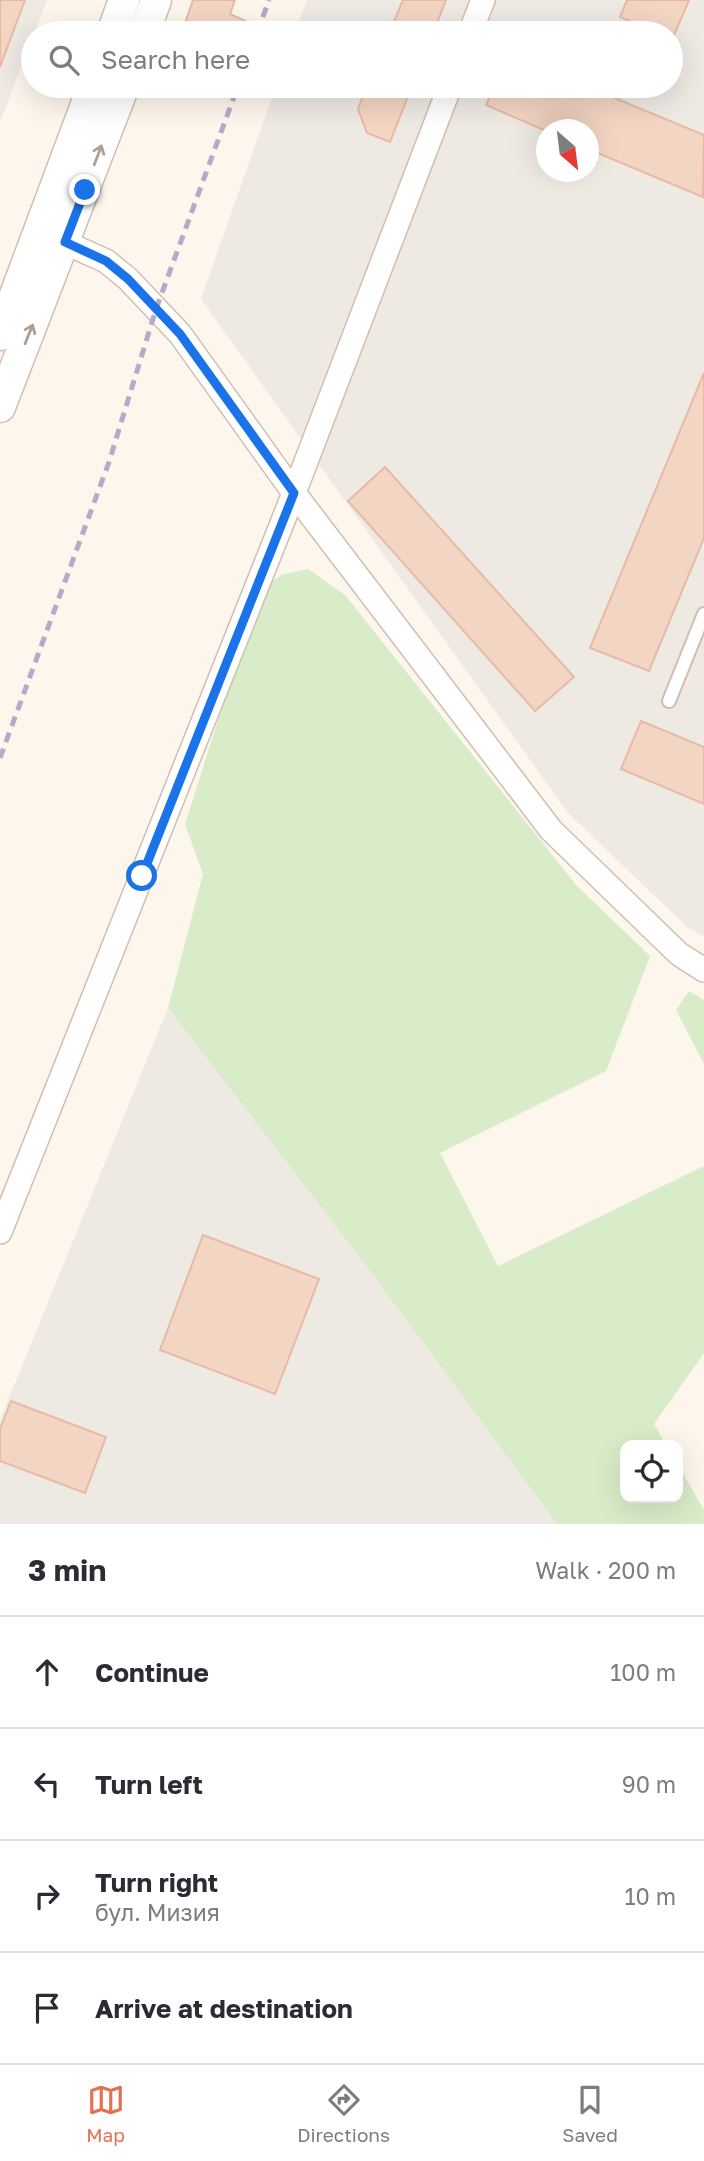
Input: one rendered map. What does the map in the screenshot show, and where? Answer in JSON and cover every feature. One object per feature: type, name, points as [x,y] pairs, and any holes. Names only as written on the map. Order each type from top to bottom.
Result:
[{"type":"street","points":[[116,21],[124,0]]},
{"type":"street","points":[[148,21],[156,0]]},
{"type":"street","points":[[475,21],[483,0]]},
{"type":"street","points":[[1,401],[52,237],[90,98]]},
{"type":"street","points":[[0,335],[52,237],[118,98]]},
{"type":"street","points":[[0,1233],[294,493],[445,98]]},
{"type":"street","points":[[52,237],[106,261],[128,279],[175,329],[294,493],[551,830],[679,954],[704,970]]},
{"type":"lane","points":[[669,701],[704,614]]},
{"type":"shaded area","points":[[0,0],[47,0],[39,21],[21,21],[21,67],[0,122]]},
{"type":"shaded area","points":[[307,0],[704,0],[704,937],[687,927],[568,813],[201,299],[272,98],[683,98],[683,21],[299,21]]},
{"type":"shaded area","points":[[168,1008],[367,1267],[557,1524],[0,1524],[0,1420]]},
{"type":"green space","points":[[308,569],[345,595],[577,886],[650,956],[606,1071],[440,1153],[498,1266],[704,1166],[704,1353],[654,1424],[663,1440],[620,1440],[620,1503],[683,1503],[683,1474],[704,1510],[704,1524],[557,1524],[367,1267],[168,1008],[203,874],[185,824],[259,591],[281,575]]},
{"type":"green space","points":[[689,991],[704,1000],[704,1064],[676,1010]]},
{"type":"building","points":[[0,0],[25,0],[0,67]]},
{"type":"building","points":[[193,0],[235,0],[230,14],[246,21],[186,21]]},
{"type":"building","points":[[403,0],[446,0],[438,21],[394,21]]},
{"type":"building","points":[[627,0],[689,0],[680,21],[629,21],[620,17]]},
{"type":"building","points":[[362,98],[407,98],[390,142],[367,133],[358,109]]},
{"type":"building","points":[[489,98],[615,98],[704,135],[703,197],[599,154],[599,119],[536,119],[536,127],[486,105]]},
{"type":"building","points":[[704,373],[704,538],[649,671],[590,648]]},
{"type":"building","points":[[385,467],[574,677],[535,711],[348,501]]},
{"type":"building","points":[[641,721],[704,747],[704,804],[621,769]]},
{"type":"building","points":[[203,1235],[319,1279],[275,1394],[160,1350]]},
{"type":"building","points":[[11,1401],[106,1437],[85,1493],[0,1461],[0,1429]]},
{"type":"railway","points":[[261,21],[269,0]]},
{"type":"railway","points":[[0,758],[109,462],[156,309],[234,98]]},
{"type":"route","points":[[85,190],[65,242],[106,261],[128,279],[180,334],[294,493],[142,876]]}]
